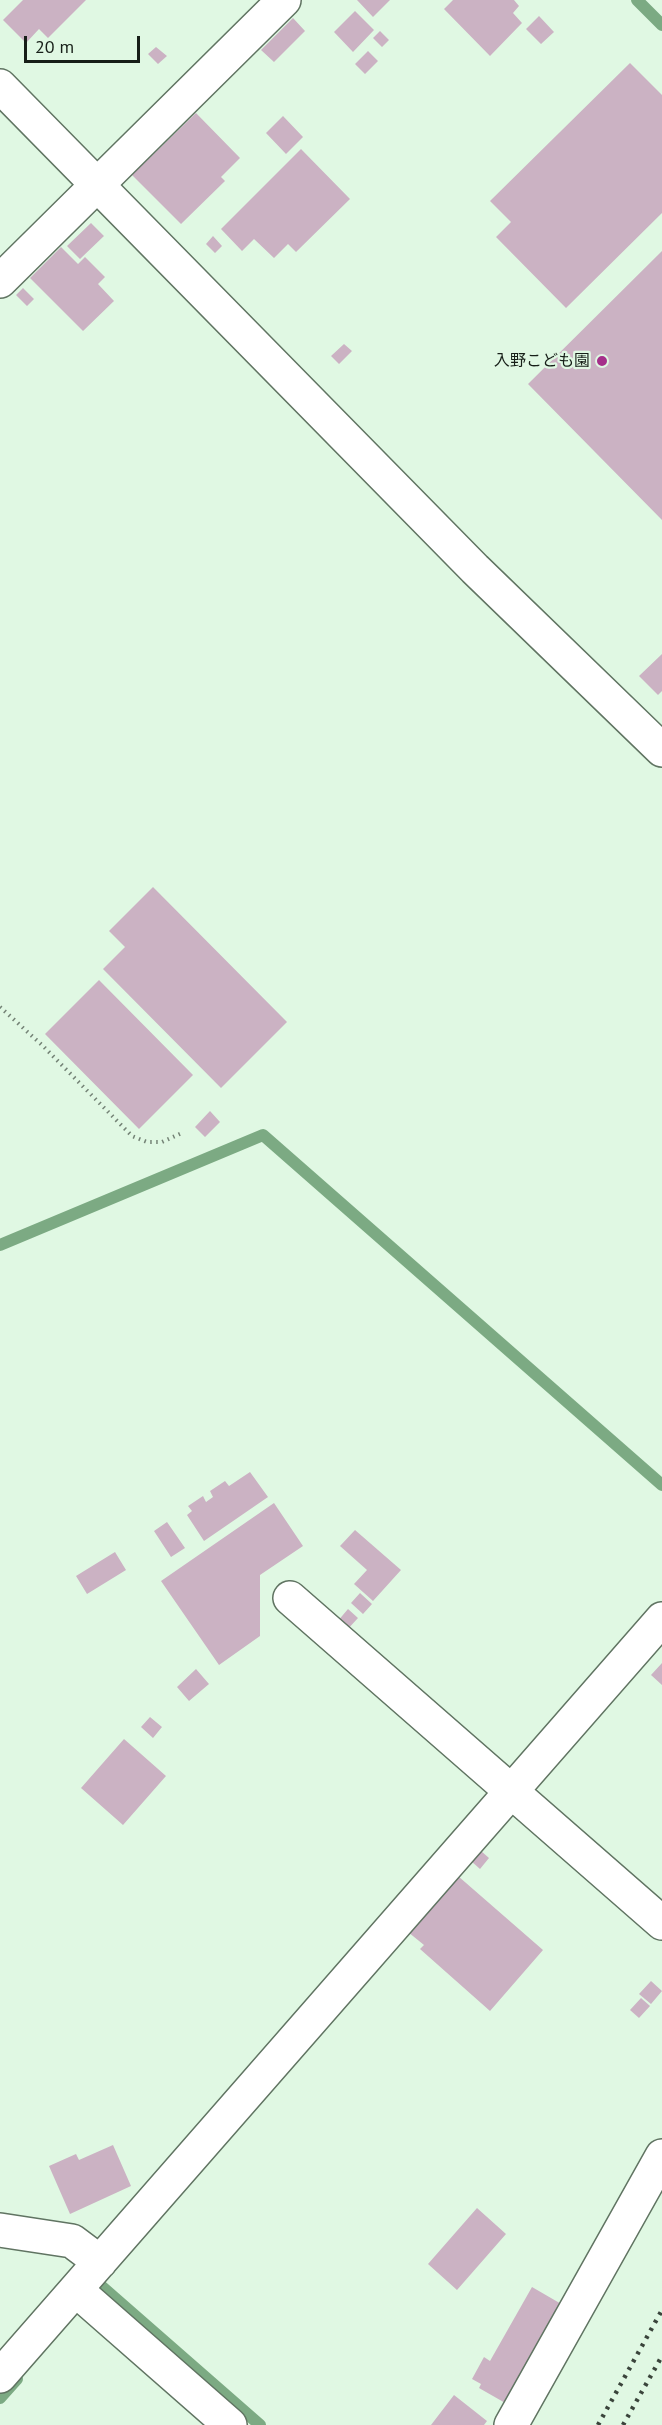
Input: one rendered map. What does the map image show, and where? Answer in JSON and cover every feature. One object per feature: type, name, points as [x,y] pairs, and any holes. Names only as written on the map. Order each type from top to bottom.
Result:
[{"type":"street","points":[[0,281],[284,0]]},
{"type":"street","points":[[0,86],[475,569],[662,750]]},
{"type":"street","points":[[290,1598],[662,1923]]},
{"type":"street","points":[[0,2376],[662,1619]]},
{"type":"street","points":[[511,2425],[662,2156]]},
{"type":"street","points":[[0,2230],[72,2241],[100,2262]]},
{"type":"street","points":[[76,2290],[230,2425]]},
{"type":"path","points":[[0,1007],[42,1045],[132,1136],[147,1142],[162,1142],[184,1132]]},
{"type":"building","points":[[23,0],[86,0],[48,38],[39,29],[26,43],[3,20]]},
{"type":"building","points":[[357,0],[390,0],[373,17]]},
{"type":"building","points":[[453,0],[514,0],[519,6],[513,13],[522,23],[490,56],[444,9]]},
{"type":"building","points":[[355,11],[374,30],[353,52],[334,32]]},
{"type":"building","points":[[539,16],[554,32],[541,44],[526,29]]},
{"type":"building","points":[[293,18],[305,31],[274,62],[261,50]]},
{"type":"building","points":[[380,31],[389,40],[382,47],[373,38]]},
{"type":"building","points":[[156,47],[167,56],[158,64],[148,54]]},
{"type":"building","points":[[368,51],[378,61],[365,74],[355,64]]},
{"type":"building","points":[[630,63],[662,95],[662,213],[566,308],[496,237],[511,222],[490,201]]},
{"type":"building","points":[[196,113],[240,158],[221,177],[225,181],[181,224],[132,175]]},
{"type":"building","points":[[283,116],[303,137],[286,154],[266,133]]},
{"type":"building","points":[[301,149],[350,199],[296,252],[288,244],[274,258],[254,239],[242,251],[221,229]]},
{"type":"building","points":[[91,223],[104,236],[80,259],[67,246]]},
{"type":"building","points":[[213,236],[222,246],[215,253],[206,244]]},
{"type":"building","points":[[61,247],[78,264],[85,257],[105,277],[98,284],[114,301],[83,331],[30,278]]},
{"type":"building","points":[[662,251],[662,520],[528,384]]},
{"type":"building","points":[[23,288],[34,299],[27,306],[16,295]]},
{"type":"building","points":[[344,344],[352,351],[339,364],[331,356]]},
{"type":"building","points":[[662,654],[662,691],[658,695],[639,676]]},
{"type":"building","points":[[153,887],[287,1022],[221,1088],[103,969],[125,947],[109,931]]},
{"type":"building","points":[[99,980],[193,1075],[139,1129],[45,1034]]},
{"type":"building","points":[[210,1111],[220,1122],[205,1137],[195,1127]]},
{"type":"building","points":[[250,1472],[268,1497],[204,1541],[187,1515],[192,1511],[188,1506],[203,1496],[206,1502],[213,1497],[210,1491],[225,1481],[229,1486]]},
{"type":"building","points":[[274,1503],[303,1546],[260,1575],[260,1636],[219,1665],[161,1581]]},
{"type":"building","points":[[167,1522],[185,1548],[171,1557],[154,1531]]},
{"type":"building","points":[[355,1530],[401,1570],[373,1601],[354,1584],[367,1570],[340,1546]]},
{"type":"building","points":[[115,1552],[126,1570],[87,1594],[76,1576]]},
{"type":"building","points":[[360,1593],[372,1604],[363,1614],[351,1603]]},
{"type":"building","points":[[348,1609],[358,1618],[346,1631],[337,1622]]},
{"type":"building","points":[[662,1663],[662,1685],[651,1675]]},
{"type":"building","points":[[196,1669],[209,1684],[189,1701],[177,1687]]},
{"type":"building","points":[[150,1717],[162,1727],[153,1738],[141,1727]]},
{"type":"building","points":[[124,1739],[166,1776],[123,1825],[81,1788]]},
{"type":"building","points":[[481,1851],[489,1858],[480,1869],[471,1861]]},
{"type":"building","points":[[458,1876],[543,1950],[490,2011],[420,1949],[424,1945],[408,1932]]},
{"type":"building","points":[[651,1981],[662,1991],[651,2004],[639,1994]]},
{"type":"building","points":[[641,1998],[650,2006],[639,2018],[630,2010]]},
{"type":"building","points":[[113,2145],[131,2186],[70,2214],[49,2166],[76,2154],[79,2160]]},
{"type":"building","points":[[477,2208],[506,2234],[457,2290],[428,2264]]},
{"type":"building","points":[[532,2287],[563,2305],[507,2404],[479,2388],[481,2384],[472,2379],[484,2357],[490,2361]]},
{"type":"building","points":[[454,2395],[487,2421],[484,2425],[431,2425]]},
{"type":"waterway","points":[[637,0],[662,25]]},
{"type":"waterway","points":[[0,1245],[263,1135],[662,1485]]},
{"type":"waterway","points":[[96,2288],[100,2285],[260,2425]]},
{"type":"waterway","points":[[0,2398],[17,2379]]},
{"type":"railway","points":[[598,2425],[662,2310]]},
{"type":"railway","points":[[623,2425],[662,2356]]},
{"type":"place","name":"入野こども園","points":[[602,361]]}]
